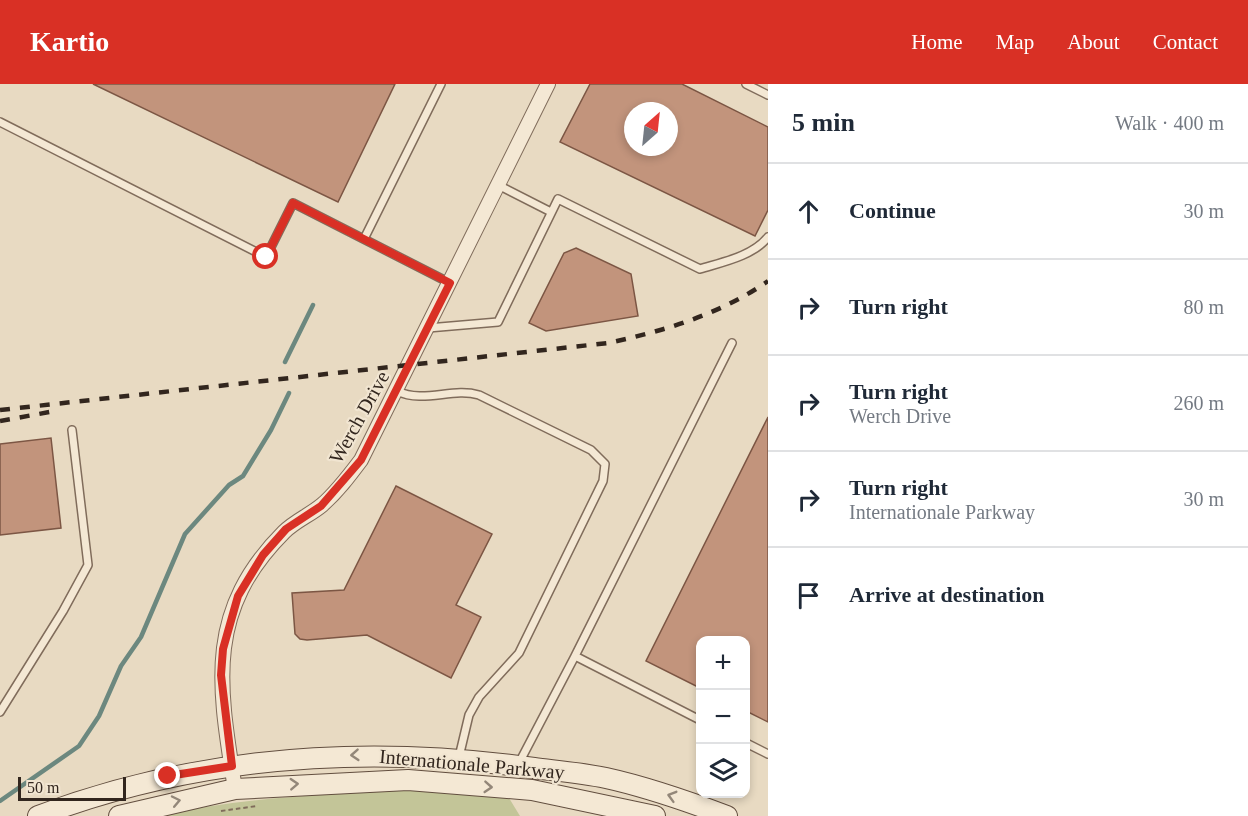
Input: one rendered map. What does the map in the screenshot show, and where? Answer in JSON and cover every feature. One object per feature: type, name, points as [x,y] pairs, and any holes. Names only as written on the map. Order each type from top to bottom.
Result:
[{"type":"street","name":"Werch Drive","points":[[235,789],[221,675],[223,649],[238,596],[263,555],[286,529],[321,506],[346,480],[361,460],[548,84]]},
{"type":"street","name":"Internationale Parkway","points":[[38,816],[92,796],[168,776],[232,766],[365,755],[458,759],[605,778],[678,798],[727,816]]},
{"type":"street","name":"Internationale Parkway","points":[[119,816],[235,789],[408,780],[532,790],[655,816]]},
{"type":"lane","points":[[364,239],[441,84]]},
{"type":"lane","points":[[746,84],[768,95]]},
{"type":"lane","points":[[0,122],[266,257],[293,203],[450,283]]},
{"type":"lane","points":[[498,185],[551,212]]},
{"type":"lane","points":[[428,328],[498,322],[558,199],[700,270],[741,255],[762,244],[768,237]]},
{"type":"lane","points":[[518,766],[732,343]]},
{"type":"lane","points":[[397,391],[418,398],[462,393],[479,395],[591,450],[605,464],[603,481],[519,653],[479,697],[469,715],[458,759]]},
{"type":"lane","points":[[0,712],[63,611],[88,565],[72,430]]},
{"type":"lane","points":[[575,656],[696,718]]},
{"type":"lane","points":[[748,744],[768,754]]},
{"type":"path","points":[[216,812],[259,806]]},
{"type":"green space","points":[[404,790],[509,798],[520,816],[161,816],[251,801]]},
{"type":"building","points":[[93,84],[395,84],[338,202]]},
{"type":"building","points":[[590,84],[682,84],[768,127],[768,210],[755,236],[560,142]]},
{"type":"building","points":[[576,248],[631,274],[638,316],[546,331],[529,323],[564,253]]},
{"type":"building","points":[[768,417],[768,722],[750,713],[750,636],[696,636],[696,686],[646,661]]},
{"type":"building","points":[[51,438],[61,528],[0,535],[0,444]]},
{"type":"building","points":[[396,486],[492,534],[456,605],[481,617],[451,678],[367,635],[307,640],[300,639],[295,634],[292,593],[344,590]]},
{"type":"waterway","points":[[285,362],[313,305]]},
{"type":"waterway","points":[[0,801],[79,746],[99,716],[121,666],[141,637],[185,534],[229,485],[243,476],[271,430],[289,393]]},
{"type":"railway","points":[[0,410],[608,343],[691,320],[731,303],[768,281]]},
{"type":"railway","points":[[0,421],[55,411]]},
{"type":"route","points":[[168,776],[232,766],[222,700],[221,675],[229,618],[238,596],[263,555],[286,529],[321,506],[346,480],[361,460],[450,283],[293,203],[266,257]]}]
